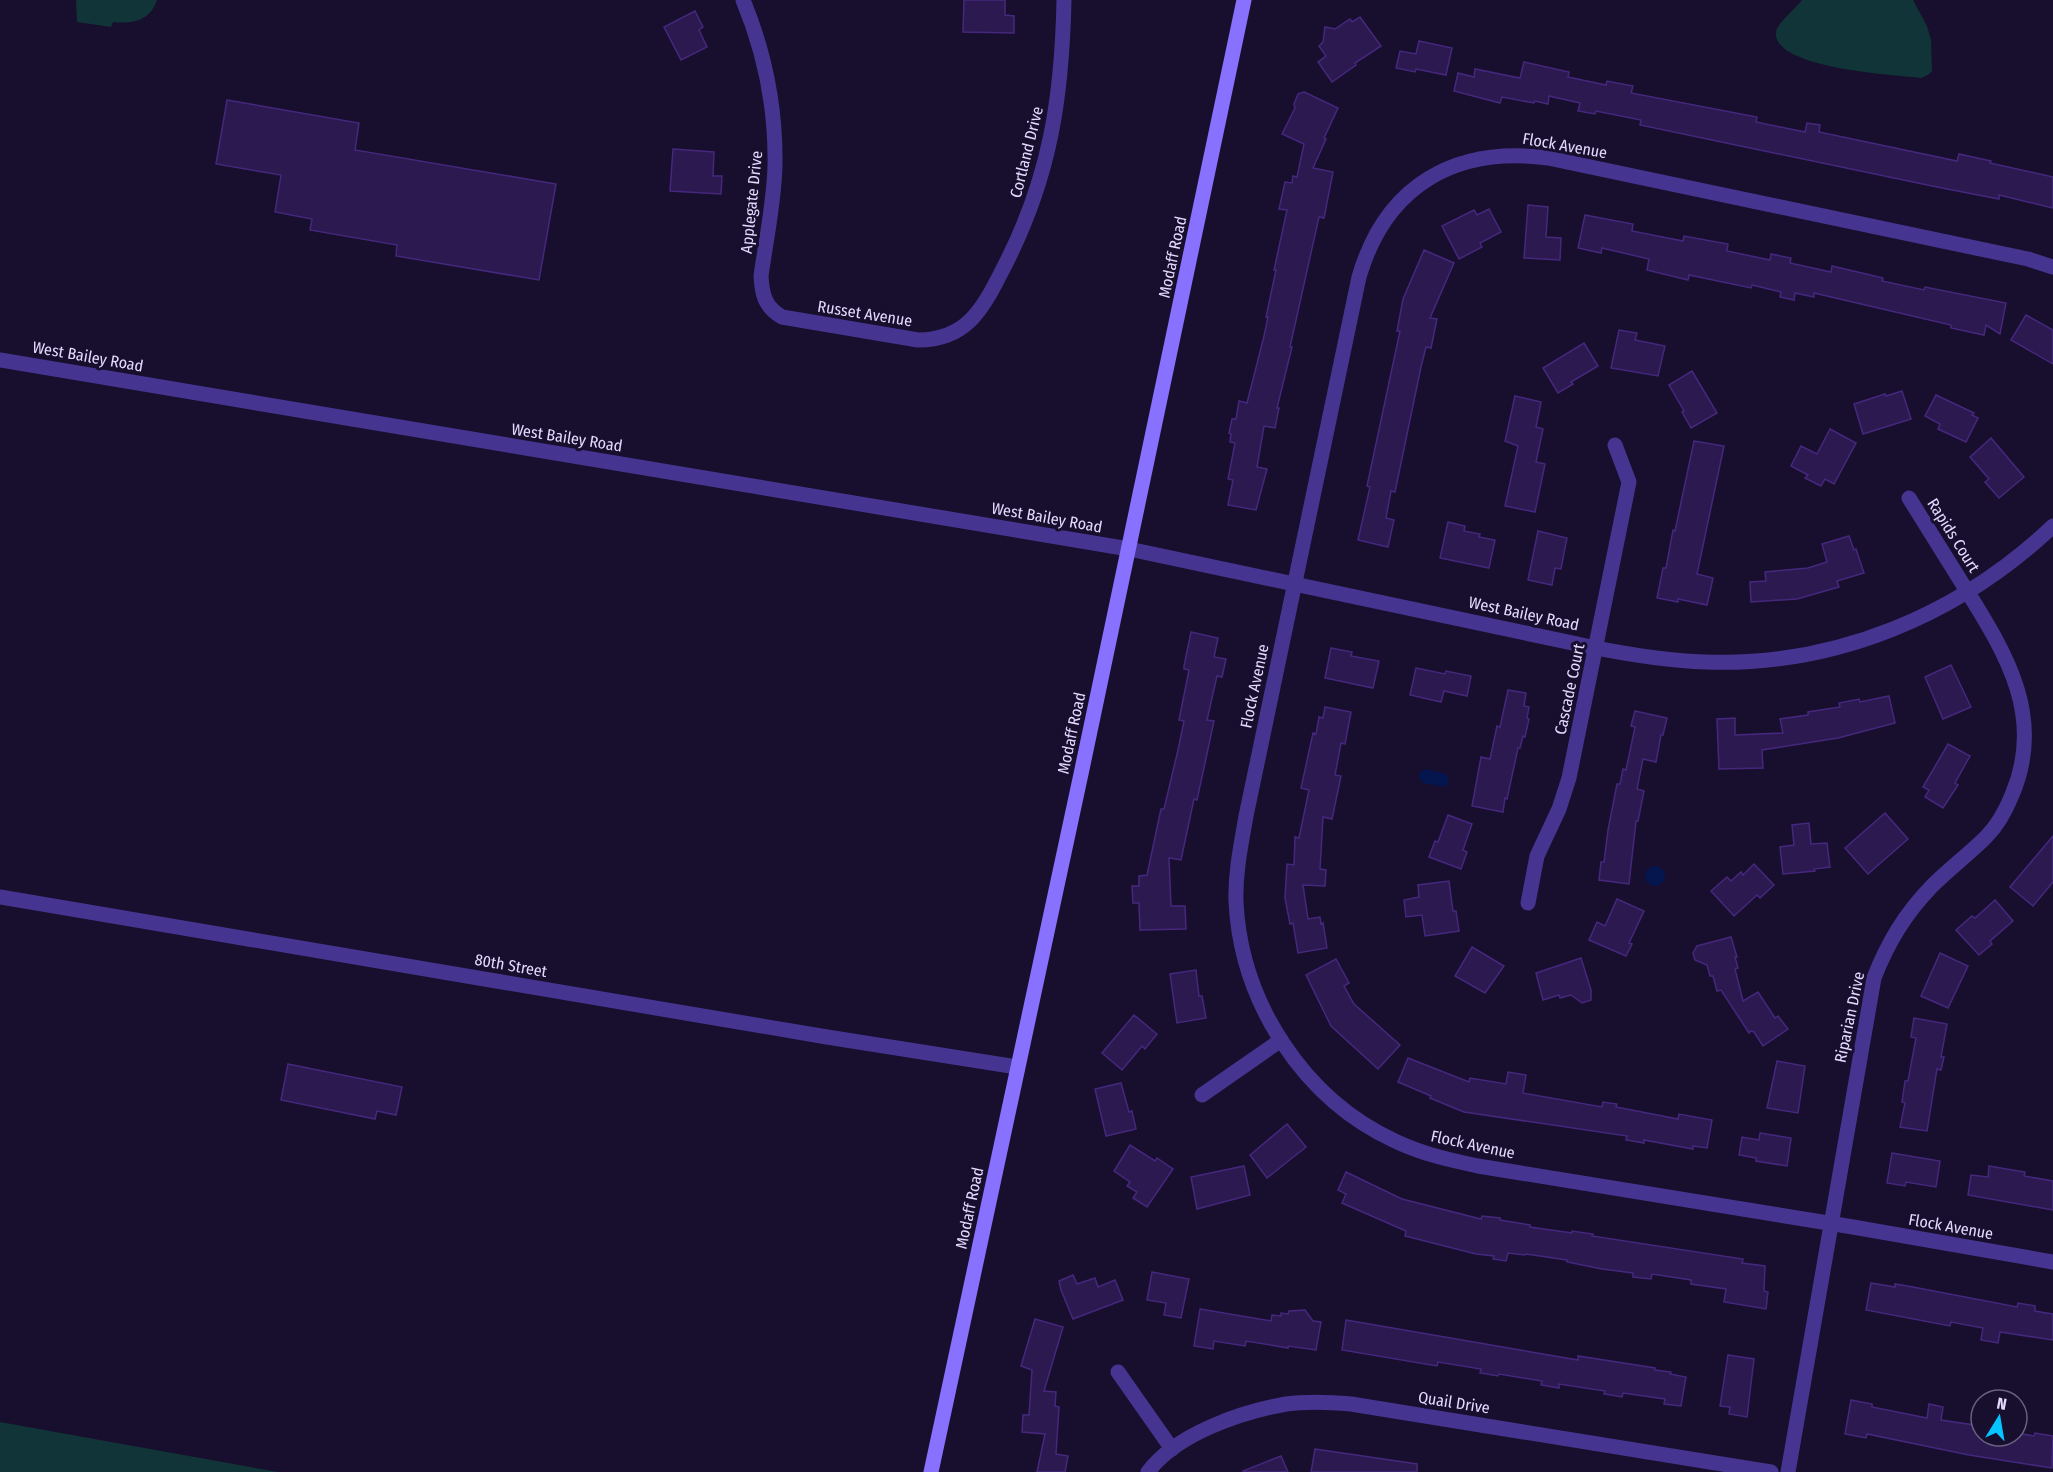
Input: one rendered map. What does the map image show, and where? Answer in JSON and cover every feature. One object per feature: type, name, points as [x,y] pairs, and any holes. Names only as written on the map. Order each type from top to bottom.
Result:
[{"type":"street","name":"Applegate Drive","points":[[743,0],[759,43],[774,129],[774,178],[760,276],[766,303]]},
{"type":"street","name":"Cortland Drive","points":[[961,329],[986,302],[1032,206],[1042,177],[1060,82],[1064,0]]},
{"type":"street","name":"Modaff Road","points":[[931,1472],[1244,0]]},
{"type":"street","name":"Flock Avenue","points":[[2053,267],[2028,259],[1548,158],[1507,155],[1484,158],[1443,170],[1422,183],[1390,213],[1375,236],[1364,261],[1242,839],[1238,862],[1236,902],[1241,942],[1255,990],[1281,1040],[1308,1077],[1329,1098],[1359,1121],[1395,1141],[1433,1156],[1478,1166],[2053,1262]]},
{"type":"street","name":"Russet Avenue","points":[[766,303],[773,312],[782,317],[918,340],[941,338],[961,329]]},
{"type":"street","name":"West Bailey Road","points":[[0,360],[1129,549],[1596,648],[1704,663],[1785,658],[1844,646],[1885,633],[1922,618],[1968,592],[2006,567],[2053,526]]},
{"type":"street","name":"Cascade Court","points":[[1528,903],[1537,856],[1559,809],[1569,778],[1629,482],[1615,445]]},
{"type":"street","name":"Rapids Court","points":[[1909,498],[1968,592]]},
{"type":"street","name":"Riparian Drive","points":[[1788,1472],[1870,994],[1885,949],[1907,915],[1932,886],[1995,826],[2009,802],[2023,762],[2025,729],[2020,695],[2007,660],[1985,618],[1968,592]]},
{"type":"street","name":"80th Street","points":[[0,897],[1017,1067]]},
{"type":"street","points":[[1202,1095],[1281,1040]]},
{"type":"street","points":[[1118,1372],[1172,1449]]},
{"type":"street","name":"Quail Drive","points":[[1148,1472],[1172,1449],[1215,1425],[1255,1411],[1318,1401],[1351,1404],[1771,1472]]},
{"type":"green space","points":[[76,0],[157,0],[150,13],[140,20],[113,22],[111,27],[77,22]]},
{"type":"green space","points":[[1802,0],[1913,0],[1927,26],[1931,40],[1932,71],[1921,78],[1863,72],[1813,62],[1793,54],[1779,44],[1776,31]]},
{"type":"green space","points":[[0,1422],[278,1472],[0,1472]]},
{"type":"shaded area","points":[[1425,769],[1446,774],[1449,778],[1448,784],[1444,787],[1423,783],[1419,778],[1420,772]]},
{"type":"shaded area","points":[[1655,866],[1662,869],[1665,876],[1662,883],[1655,886],[1648,883],[1645,876],[1648,869]]},
{"type":"building","points":[[964,0],[1005,0],[1005,15],[1014,16],[1014,33],[963,32]]},
{"type":"building","points":[[695,11],[703,27],[699,30],[707,47],[681,60],[664,27]]},
{"type":"building","points":[[1360,17],[1381,46],[1332,82],[1318,62],[1326,56],[1319,46],[1323,42],[1325,27],[1335,29],[1350,19],[1352,22]]},
{"type":"building","points":[[1419,41],[1452,48],[1446,75],[1396,68],[1400,51],[1416,54]]},
{"type":"building","points":[[1524,62],[1569,72],[1568,77],[1606,85],[1607,81],[1633,86],[1631,93],[1757,117],[1756,122],[1805,132],[1807,123],[1820,125],[1819,132],[1957,161],[1959,154],[2053,177],[2053,208],[1999,195],[1999,199],[1937,187],[1640,125],[1641,120],[1596,111],[1595,114],[1578,111],[1580,103],[1549,96],[1548,104],[1502,97],[1500,103],[1454,91],[1458,73],[1474,77],[1475,69],[1520,78]]},
{"type":"building","points":[[1304,92],[1338,108],[1313,168],[1333,172],[1324,218],[1319,217],[1277,408],[1279,408],[1275,428],[1264,426],[1257,467],[1267,469],[1256,510],[1228,505],[1233,480],[1228,479],[1235,443],[1230,442],[1231,434],[1229,433],[1232,419],[1236,419],[1239,401],[1247,403],[1264,336],[1276,270],[1274,270],[1287,210],[1279,209],[1285,182],[1292,183],[1293,176],[1297,177],[1304,144],[1282,134],[1295,108],[1294,104],[1298,94]]},
{"type":"building","points":[[227,100],[359,123],[355,150],[556,184],[539,280],[396,256],[397,245],[310,230],[312,219],[275,212],[281,175],[216,164]]},
{"type":"building","points":[[673,149],[714,152],[713,176],[722,176],[721,194],[670,191]]},
{"type":"building","points":[[1528,205],[1548,207],[1546,237],[1561,238],[1560,260],[1524,258]]},
{"type":"building","points":[[1489,209],[1501,232],[1480,243],[1482,247],[1459,259],[1442,226],[1474,210],[1477,215]]},
{"type":"building","points":[[1585,215],[1633,224],[1632,231],[1683,241],[1684,236],[1728,244],[1727,251],[1770,260],[1771,254],[1791,258],[1790,263],[1831,272],[1832,266],[1883,278],[1882,281],[1924,290],[1925,287],[2006,303],[2000,334],[1986,325],[1984,335],[1814,293],[1814,297],[1795,293],[1794,300],[1780,297],[1781,292],[1752,285],[1751,288],[1689,275],[1688,280],[1647,270],[1649,259],[1602,248],[1601,253],[1578,248]]},
{"type":"building","points":[[1424,250],[1454,263],[1430,318],[1437,319],[1431,348],[1426,347],[1395,492],[1391,491],[1386,518],[1394,520],[1388,547],[1358,540],[1370,487],[1367,486],[1400,331],[1397,331],[1403,299]]},
{"type":"building","points":[[2026,315],[2053,330],[2053,364],[2011,340]]},
{"type":"building","points":[[1619,330],[1637,333],[1635,340],[1665,346],[1658,376],[1611,368]]},
{"type":"building","points":[[1584,343],[1598,366],[1571,382],[1573,384],[1558,393],[1543,368]]},
{"type":"building","points":[[1692,371],[1717,413],[1691,428],[1669,385]]},
{"type":"building","points":[[1902,391],[1911,419],[1863,434],[1854,404]]},
{"type":"building","points":[[1936,395],[1974,413],[1972,415],[1978,418],[1966,442],[1938,429],[1940,424],[1925,416]]},
{"type":"building","points":[[1515,396],[1541,402],[1536,427],[1543,429],[1536,462],[1545,464],[1535,512],[1505,506],[1518,446],[1505,441]]},
{"type":"building","points":[[1830,429],[1856,443],[1834,484],[1825,479],[1821,486],[1805,478],[1808,475],[1791,466],[1801,446],[1817,454]]},
{"type":"building","points":[[1991,438],[2024,477],[1999,498],[1985,482],[1989,479],[1970,457]]},
{"type":"building","points":[[1694,441],[1724,446],[1697,574],[1713,578],[1707,605],[1678,599],[1678,602],[1657,598],[1663,568],[1666,568],[1673,530],[1675,531]]},
{"type":"building","points":[[1448,522],[1465,526],[1464,531],[1480,534],[1479,537],[1495,540],[1489,568],[1440,558]]},
{"type":"building","points":[[1538,531],[1567,538],[1561,569],[1555,568],[1552,585],[1528,580]]},
{"type":"building","points":[[1849,536],[1864,573],[1837,581],[1839,587],[1797,599],[1751,602],[1750,582],[1766,581],[1765,572],[1808,568],[1827,562],[1822,544]]},
{"type":"building","points":[[1191,632],[1218,638],[1214,657],[1226,659],[1222,677],[1217,676],[1207,720],[1214,721],[1181,860],[1169,858],[1171,906],[1185,906],[1186,929],[1140,930],[1139,903],[1133,903],[1132,886],[1139,886],[1139,876],[1147,875],[1161,809],[1164,809],[1178,750],[1184,721],[1179,720],[1189,670],[1184,669],[1184,666]]},
{"type":"building","points":[[1331,648],[1352,652],[1351,656],[1379,661],[1373,688],[1325,678]]},
{"type":"building","points":[[1951,665],[1971,707],[1943,719],[1925,677]]},
{"type":"building","points":[[1416,668],[1471,676],[1467,696],[1444,691],[1441,702],[1410,695]]},
{"type":"building","points":[[1508,690],[1526,693],[1524,706],[1529,707],[1527,718],[1529,719],[1525,737],[1523,736],[1520,748],[1518,748],[1503,812],[1472,806],[1481,757],[1490,759]]},
{"type":"building","points":[[1889,696],[1895,723],[1838,738],[1762,750],[1763,768],[1719,769],[1717,719],[1735,718],[1735,735],[1783,733],[1780,719],[1840,707],[1839,703],[1859,699],[1860,702]]},
{"type":"building","points":[[1325,707],[1351,712],[1345,744],[1341,743],[1335,775],[1341,776],[1332,819],[1323,817],[1320,869],[1326,870],[1325,886],[1303,885],[1308,919],[1320,917],[1327,948],[1298,953],[1293,923],[1290,924],[1285,898],[1287,864],[1294,865],[1295,837],[1299,838],[1309,790],[1301,788],[1313,733],[1316,734],[1319,717],[1323,718]]},
{"type":"building","points":[[1635,711],[1667,718],[1656,762],[1643,759],[1637,789],[1644,791],[1638,821],[1636,821],[1629,884],[1599,880],[1617,784],[1620,784],[1623,769],[1626,770],[1635,727],[1631,726]]},
{"type":"building","points":[[1948,744],[1970,756],[1955,783],[1958,785],[1943,808],[1925,797],[1929,790],[1923,787]]},
{"type":"building","points":[[1885,813],[1908,839],[1868,874],[1845,848]]},
{"type":"building","points":[[1448,815],[1472,824],[1463,850],[1467,852],[1461,869],[1429,857],[1435,841],[1438,842]]},
{"type":"building","points":[[1809,823],[1811,844],[1827,843],[1830,867],[1783,874],[1780,847],[1794,845],[1792,825]]},
{"type":"building","points":[[2053,836],[2053,882],[2033,906],[2010,887]]},
{"type":"building","points":[[1754,864],[1774,885],[1760,898],[1757,895],[1734,916],[1711,891],[1727,877],[1731,881],[1741,872],[1743,875]]},
{"type":"building","points":[[1449,881],[1453,911],[1456,911],[1459,931],[1425,936],[1422,915],[1406,917],[1404,900],[1419,897],[1418,885]]},
{"type":"building","points":[[1617,899],[1644,911],[1629,943],[1632,944],[1626,956],[1589,940],[1597,922],[1605,926]]},
{"type":"building","points":[[1995,900],[2013,921],[1990,941],[1992,944],[1979,955],[1956,930],[1972,916],[1975,918]]},
{"type":"building","points":[[1731,937],[1737,957],[1735,957],[1738,968],[1735,969],[1743,1001],[1758,992],[1775,1018],[1778,1016],[1788,1029],[1763,1046],[1754,1032],[1749,1033],[1721,990],[1717,991],[1707,965],[1695,960],[1693,953],[1697,946]]},
{"type":"building","points":[[1472,947],[1504,966],[1485,993],[1455,976]]},
{"type":"building","points":[[1940,953],[1968,966],[1948,1008],[1921,996]]},
{"type":"building","points":[[1581,958],[1591,990],[1591,1000],[1582,1003],[1571,995],[1560,998],[1559,995],[1543,1000],[1536,973]]},
{"type":"building","points":[[1336,959],[1349,983],[1344,986],[1354,1004],[1400,1045],[1378,1069],[1331,1026],[1306,975]]},
{"type":"building","points":[[1196,970],[1199,996],[1202,996],[1206,1018],[1177,1023],[1170,974]]},
{"type":"building","points":[[1134,1015],[1157,1034],[1145,1049],[1142,1046],[1122,1070],[1102,1053]]},
{"type":"building","points":[[1914,1018],[1947,1024],[1941,1057],[1944,1057],[1941,1070],[1937,1069],[1927,1131],[1900,1127],[1905,1103],[1902,1102],[1905,1081],[1908,1081],[1916,1038],[1911,1037]]},
{"type":"building","points":[[1408,1058],[1469,1082],[1470,1078],[1506,1084],[1508,1072],[1526,1075],[1523,1093],[1602,1107],[1603,1102],[1617,1104],[1616,1107],[1678,1119],[1679,1114],[1712,1120],[1707,1148],[1693,1146],[1693,1149],[1644,1140],[1644,1143],[1626,1140],[1627,1136],[1464,1112],[1398,1082]]},
{"type":"building","points":[[1777,1061],[1805,1066],[1798,1113],[1767,1108]]},
{"type":"building","points":[[288,1064],[402,1087],[396,1115],[377,1111],[375,1119],[281,1100]]},
{"type":"building","points":[[1121,1083],[1136,1129],[1106,1136],[1095,1089]]},
{"type":"building","points":[[1287,1124],[1306,1147],[1267,1178],[1250,1155]]},
{"type":"building","points":[[1760,1133],[1791,1138],[1787,1166],[1756,1161],[1756,1158],[1739,1155],[1742,1137],[1759,1140]]},
{"type":"building","points":[[1130,1145],[1155,1161],[1157,1158],[1173,1169],[1147,1207],[1133,1198],[1137,1192],[1127,1186],[1130,1182],[1114,1171]]},
{"type":"building","points":[[1892,1153],[1940,1161],[1936,1187],[1906,1182],[1905,1186],[1887,1183]]},
{"type":"building","points":[[1244,1166],[1250,1195],[1197,1209],[1191,1177]]},
{"type":"building","points":[[1989,1166],[2025,1172],[2024,1176],[2053,1181],[2053,1210],[1968,1195],[1971,1175],[1988,1177]]},
{"type":"building","points":[[1346,1172],[1402,1199],[1481,1219],[1482,1216],[1500,1218],[1500,1220],[1530,1225],[1530,1227],[1593,1234],[1592,1236],[1743,1259],[1742,1263],[1765,1266],[1764,1291],[1768,1292],[1766,1309],[1724,1302],[1726,1289],[1691,1284],[1691,1280],[1652,1274],[1651,1279],[1633,1277],[1633,1273],[1526,1254],[1508,1253],[1506,1261],[1493,1259],[1494,1256],[1476,1254],[1405,1236],[1406,1231],[1342,1203],[1346,1194],[1338,1190]]},
{"type":"building","points":[[1152,1272],[1189,1279],[1181,1318],[1164,1315],[1166,1303],[1147,1300]]},
{"type":"building","points":[[1073,1275],[1077,1284],[1095,1278],[1098,1287],[1115,1280],[1123,1300],[1073,1319],[1059,1281]]},
{"type":"building","points":[[1871,1283],[1895,1287],[1895,1284],[2017,1307],[2018,1303],[2035,1306],[2035,1311],[2053,1314],[2053,1340],[2000,1332],[1998,1343],[1981,1340],[1983,1328],[1951,1322],[1950,1326],[1866,1310]]},
{"type":"building","points":[[1200,1309],[1271,1321],[1272,1315],[1281,1316],[1281,1313],[1288,1314],[1289,1311],[1305,1310],[1313,1321],[1321,1322],[1316,1350],[1246,1341],[1245,1346],[1214,1341],[1213,1349],[1194,1346]]},
{"type":"building","points":[[1035,1319],[1063,1327],[1044,1391],[1056,1392],[1055,1406],[1059,1407],[1056,1454],[1068,1456],[1065,1472],[1037,1472],[1045,1434],[1022,1432],[1023,1415],[1029,1415],[1032,1370],[1021,1366]]},
{"type":"building","points":[[1346,1320],[1578,1360],[1578,1356],[1671,1372],[1670,1374],[1686,1377],[1681,1406],[1664,1404],[1665,1399],[1623,1393],[1622,1397],[1604,1394],[1605,1391],[1559,1384],[1559,1388],[1541,1385],[1542,1381],[1480,1373],[1481,1369],[1438,1362],[1437,1366],[1342,1350]]},
{"type":"building","points":[[1728,1355],[1754,1359],[1747,1417],[1729,1414],[1730,1407],[1720,1406]]},
{"type":"building","points":[[1851,1400],[1872,1404],[1872,1407],[1927,1418],[1929,1404],[1943,1407],[1941,1420],[1969,1424],[1969,1448],[2029,1448],[2029,1435],[2034,1436],[2035,1433],[2053,1436],[2052,1468],[1969,1455],[1867,1434],[1866,1438],[1845,1434]]},
{"type":"building","points":[[1315,1449],[1417,1464],[1417,1472],[1311,1472]]},
{"type":"building","points":[[1281,1456],[1288,1472],[1243,1472],[1243,1471]]}]
